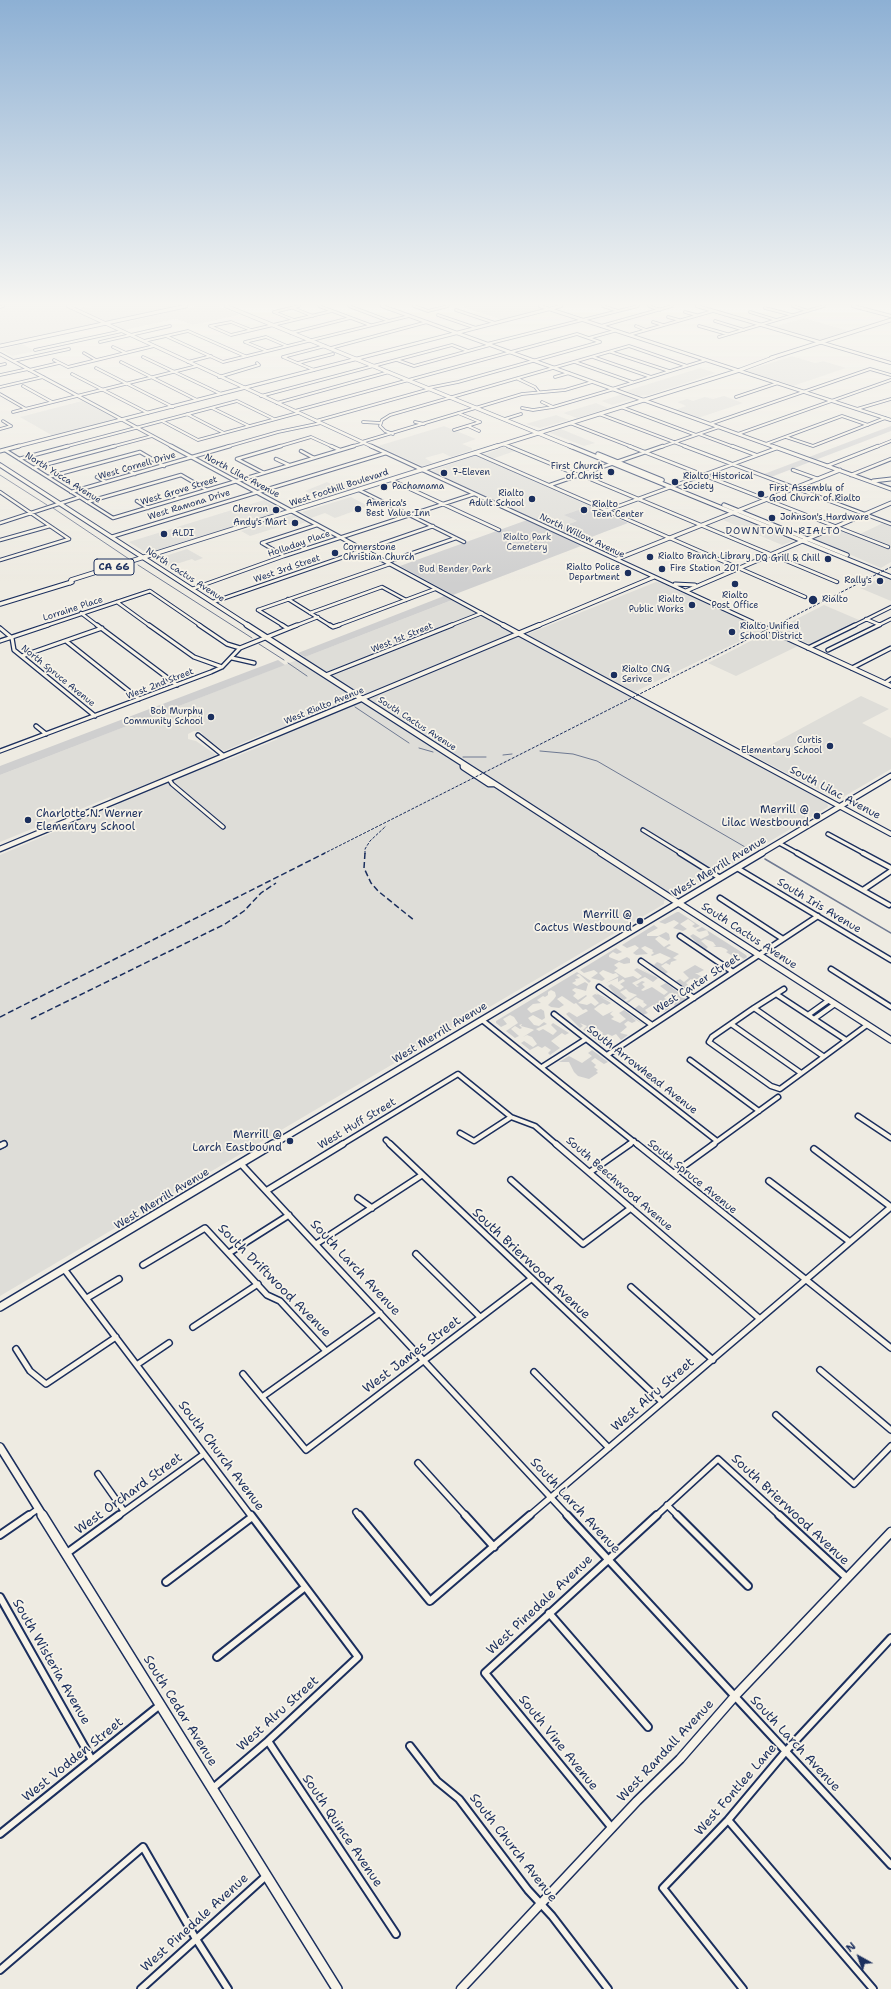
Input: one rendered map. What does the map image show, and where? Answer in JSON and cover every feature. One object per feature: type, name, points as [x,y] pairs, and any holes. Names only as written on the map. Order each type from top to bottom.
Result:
[{"type":"main road","points":[[456,399],[610,465],[800,541],[891,575]]},
{"type":"main road","name":"West Foothill Boulevard","points":[[0,604],[646,399]]},
{"type":"main road","points":[[538,433],[546,434],[618,462],[807,538],[891,575]]},
{"type":"main road","name":"North Cactus Avenue","points":[[0,465],[362,699]]},
{"type":"main road","name":"West Rialto Avenue","points":[[0,849],[362,699]]},
{"type":"main road","name":"South Cactus Avenue","points":[[362,699],[463,764],[463,767],[489,784],[494,784],[891,1040]]},
{"type":"main road","name":"West Merrill Avenue","points":[[0,1307],[891,776]]},
{"type":"main road","name":"South Cedar Avenue","points":[[0,1447],[337,1989]]},
{"type":"street","points":[[8,399],[26,409]]},
{"type":"street","points":[[46,399],[52,402]]},
{"type":"street","points":[[13,412],[63,399]]},
{"type":"street","name":"North Lilac Avenue","points":[[84,399],[520,633]]},
{"type":"street","points":[[121,399],[148,413]]},
{"type":"street","points":[[157,399],[173,407]]},
{"type":"street","points":[[0,451],[202,399]]},
{"type":"street","name":"North Willow Avenue","points":[[267,399],[668,583]]},
{"type":"street","points":[[277,403],[292,399]]},
{"type":"street","points":[[162,421],[198,440],[343,399]]},
{"type":"street","points":[[316,421],[392,399]]},
{"type":"street","points":[[381,423],[385,417],[390,415],[451,399]]},
{"type":"street","name":"West Grove Street","points":[[113,518],[289,466],[477,407],[510,399]]},
{"type":"street","points":[[522,408],[530,410],[553,407],[580,399]]},
{"type":"street","points":[[639,399],[891,489]]},
{"type":"street","points":[[710,424],[784,399]]},
{"type":"street","points":[[826,399],[891,420]]},
{"type":"street","points":[[738,434],[839,399]]},
{"type":"street","points":[[857,409],[891,399]]},
{"type":"street","points":[[19,459],[237,401],[274,419]]},
{"type":"street","points":[[884,401],[891,404]]},
{"type":"street","points":[[542,402],[553,407]]},
{"type":"street","points":[[621,407],[757,455]]},
{"type":"street","points":[[212,408],[250,426]]},
{"type":"street","points":[[543,408],[547,412]]},
{"type":"street","points":[[454,430],[480,422],[458,413]]},
{"type":"street","points":[[187,414],[224,433]]},
{"type":"street","points":[[442,414],[448,416]]},
{"type":"street","points":[[505,419],[521,414]]},
{"type":"street","points":[[599,414],[891,524]]},
{"type":"street","points":[[766,444],[842,416],[868,425]]},
{"type":"street","points":[[786,437],[813,446],[885,418]]},
{"type":"street","points":[[0,429],[11,426],[3,421]]},
{"type":"street","points":[[363,422],[381,423]]},
{"type":"street","points":[[415,422],[424,424]]},
{"type":"street","name":"West Cornell Drive","points":[[71,492],[278,432],[322,423]]},
{"type":"street","points":[[381,423],[382,428],[393,434]]},
{"type":"street","points":[[570,423],[888,547]]},
{"type":"street","points":[[468,426],[479,430]]},
{"type":"street","points":[[550,485],[719,427]]},
{"type":"street","points":[[33,468],[152,436]]},
{"type":"street","points":[[264,473],[237,459],[311,437],[340,450]]},
{"type":"street","points":[[827,466],[891,441]]},
{"type":"street","points":[[503,444],[640,499],[837,582]]},
{"type":"street","points":[[607,510],[776,448]]},
{"type":"street","name":"North Yucca Avenue","points":[[5,450],[113,518]]},
{"type":"street","points":[[301,451],[314,458]]},
{"type":"street","points":[[48,477],[140,452],[165,466]]},
{"type":"street","name":"West Ramona Drive","points":[[111,537],[386,453]]},
{"type":"street","points":[[475,453],[805,597]]},
{"type":"street","points":[[276,459],[289,466]]},
{"type":"street","points":[[851,475],[891,459]]},
{"type":"street","points":[[126,469],[135,474]]},
{"type":"street","points":[[793,470],[818,479]]},
{"type":"street","points":[[618,560],[840,470]]},
{"type":"street","points":[[87,502],[181,475],[208,490]]},
{"type":"street","points":[[97,477],[106,482]]},
{"type":"street","points":[[868,481],[891,479]]},
{"type":"street","points":[[878,484],[891,479]]},
{"type":"street","points":[[891,479],[886,484],[891,489]]},
{"type":"street","points":[[391,480],[499,530]]},
{"type":"street","points":[[359,490],[464,542]]},
{"type":"street","points":[[0,492],[68,539],[0,560]]},
{"type":"street","points":[[168,492],[179,498]]},
{"type":"street","points":[[411,515],[474,494]]},
{"type":"street","points":[[0,522],[33,514],[60,503],[80,498]]},
{"type":"street","points":[[137,502],[148,508]]},
{"type":"street","points":[[686,591],[891,503]]},
{"type":"street","name":"Holladay Place","points":[[192,589],[284,556],[411,515]]},
{"type":"street","points":[[284,556],[262,543],[317,525]]},
{"type":"street","points":[[0,540],[50,526]]},
{"type":"street","name":"West 3rd Street","points":[[213,602],[434,526]]},
{"type":"street","points":[[288,628],[258,610],[456,538]]},
{"type":"street","points":[[634,553],[628,558],[628,561],[637,569]]},
{"type":"street","points":[[638,584],[645,577],[643,572]]},
{"type":"street","name":"West Rialto Avenue","points":[[362,699],[654,577]]},
{"type":"street","points":[[638,584],[653,581],[688,586],[704,583]]},
{"type":"street","points":[[668,583],[891,686]]},
{"type":"street","points":[[310,613],[382,587],[406,600]]},
{"type":"street","points":[[288,599],[333,627],[435,588]]},
{"type":"street","name":"Lorraine Place","points":[[0,641],[150,591],[227,644],[240,648]]},
{"type":"street","points":[[116,602],[194,657],[222,667]]},
{"type":"street","points":[[808,648],[891,607]]},
{"type":"street","points":[[81,613],[177,685]]},
{"type":"street","name":"West 1st Street","points":[[326,676],[482,613]]},
{"type":"street","name":"West 2nd Street","points":[[0,751],[222,667],[240,648],[318,617]]},
{"type":"street","points":[[866,619],[880,625]]},
{"type":"street","points":[[828,650],[891,619]]},
{"type":"street","name":"North Spruce Avenue","points":[[0,628],[13,640],[13,648],[95,716]]},
{"type":"street","points":[[22,656],[102,628]]},
{"type":"street","name":"South Lilac Avenue","points":[[520,633],[891,834]]},
{"type":"street","points":[[66,641],[139,699]]},
{"type":"street","points":[[852,668],[891,648]]},
{"type":"street","points":[[232,658],[254,663]]},
{"type":"street","points":[[885,683],[891,679]]},
{"type":"street","points":[[36,726],[46,734]]},
{"type":"street","points":[[198,735],[224,756]]},
{"type":"street","points":[[170,779],[172,784],[224,827]]},
{"type":"street","points":[[643,830],[720,878]]},
{"type":"street","points":[[828,834],[891,870],[863,890]]},
{"type":"street","points":[[779,843],[889,905]]},
{"type":"street","name":"South Iris Avenue","points":[[738,868],[891,960]]},
{"type":"street","points":[[720,898],[783,939]]},
{"type":"street","name":"West Carter Street","points":[[607,1055],[818,916]]},
{"type":"street","points":[[680,936],[733,972]]},
{"type":"street","points":[[640,961],[694,998]]},
{"type":"street","points":[[831,969],[891,1007]]},
{"type":"street","points":[[599,988],[652,1025]]},
{"type":"street","points":[[784,989],[730,1024],[712,1037],[709,1042],[771,1086],[780,1089],[867,1025]]},
{"type":"street","points":[[776,994],[846,1040]]},
{"type":"street","points":[[808,1015],[829,1000]]},
{"type":"street","points":[[814,1019],[835,1004]]},
{"type":"street","points":[[754,1008],[823,1056]]},
{"type":"street","points":[[818,1009],[823,1012]]},
{"type":"street","name":"South Arrowhead Avenue","points":[[554,1014],[717,1141]]},
{"type":"street","name":"South Spruce Avenue","points":[[482,1020],[891,1348]]},
{"type":"street","points":[[730,1024],[801,1073]]},
{"type":"street","points":[[542,1067],[586,1039]]},
{"type":"street","points":[[690,1060],[759,1111]]},
{"type":"street","name":"South Beechwood Avenue","points":[[458,1074],[511,1117],[535,1126],[760,1319]]},
{"type":"street","name":"West Huff Street","points":[[266,1191],[458,1074]]},
{"type":"street","points":[[674,1173],[778,1097]]},
{"type":"street","points":[[858,1116],[891,1138]]},
{"type":"street","points":[[460,1133],[474,1141],[511,1117]]},
{"type":"street","name":"South Brierwood Avenue","points":[[386,1140],[662,1402]]},
{"type":"street","points":[[590,1172],[634,1141]]},
{"type":"street","points":[[814,1149],[891,1207]]},
{"type":"street","name":"South Larch Avenue","points":[[241,1164],[891,1865]]},
{"type":"street","points":[[316,1244],[422,1175]]},
{"type":"street","points":[[511,1180],[583,1244],[631,1208]]},
{"type":"street","points":[[769,1181],[850,1242]]},
{"type":"street","points":[[358,1198],[372,1208]]},
{"type":"street","name":"West Alru Street","points":[[356,1512],[430,1601],[891,1207]]},
{"type":"street","points":[[229,1253],[289,1215]]},
{"type":"street","name":"South Driftwood Avenue","points":[[143,1265],[205,1228],[267,1295],[280,1301],[326,1351]]},
{"type":"street","points":[[416,1254],[480,1317]]},
{"type":"street","name":"South Church Avenue","points":[[64,1269],[138,1364],[304,1588],[358,1657]]},
{"type":"street","points":[[87,1298],[119,1279]]},
{"type":"street","name":"West James Street","points":[[262,1397],[306,1450],[531,1279]]},
{"type":"street","points":[[193,1327],[258,1284]]},
{"type":"street","points":[[632,1287],[713,1360]]},
{"type":"street","points":[[243,1374],[262,1397],[380,1313]]},
{"type":"street","points":[[16,1349],[30,1371],[46,1384],[116,1337]]},
{"type":"street","points":[[138,1364],[169,1343]]},
{"type":"street","points":[[820,1370],[891,1430]]},
{"type":"street","points":[[534,1372],[609,1448]]},
{"type":"street","points":[[776,1415],[854,1484],[891,1446]]},
{"type":"street","name":"West Orchard Street","points":[[66,1553],[204,1454]]},
{"type":"street","name":"South Brierwood Avenue","points":[[718,1459],[847,1578]]},
{"type":"street","name":"West Pinedale Avenue","points":[[485,1673],[718,1459]]},
{"type":"street","points":[[418,1463],[494,1547]]},
{"type":"street","points":[[98,1474],[124,1511]]},
{"type":"street","points":[[667,1505],[748,1586]]},
{"type":"street","points":[[0,1535],[38,1509]]},
{"type":"street","points":[[166,1582],[252,1517]]},
{"type":"street","name":"West Randall Avenue","points":[[461,1989],[612,1828],[680,1759],[735,1696],[891,1532]]},
{"type":"street","points":[[217,1657],[304,1588]]},
{"type":"street","name":"South Wisteria Avenue","points":[[0,1596],[92,1760]]},
{"type":"street","points":[[549,1613],[648,1727]]},
{"type":"street","name":"West Fontlee Lane","points":[[743,1989],[663,1888],[728,1820],[786,1751],[891,1638]]},
{"type":"street","name":"West Alru Street","points":[[213,1788],[268,1741],[358,1657]]},
{"type":"street","name":"South Vine Avenue","points":[[485,1673],[612,1828]]},
{"type":"street","name":"West Vodden Street","points":[[0,1834],[160,1705]]},
{"type":"street","name":"South Quince Avenue","points":[[268,1741],[396,1934]]},
{"type":"street","name":"South Church Avenue","points":[[410,1746],[437,1781],[459,1799],[608,1989]]},
{"type":"street","points":[[728,1820],[873,1989]]},
{"type":"street","points":[[0,1970],[143,1847],[196,1939],[228,1989]]},
{"type":"street","name":"West Pinedale Avenue","points":[[141,1989],[266,1875]]},
{"type":"shaded area","points":[[608,399],[634,399],[612,405],[601,401]]},
{"type":"shaded area","points":[[687,399],[693,401],[700,399],[732,399],[743,403],[698,418],[675,410],[686,406],[677,402]]},
{"type":"shaded area","points":[[82,401],[116,419],[53,436],[20,417]]},
{"type":"shaded area","points":[[596,403],[608,408],[577,418],[563,413]]},
{"type":"shaded area","points":[[556,415],[569,420],[540,428],[526,424]]},
{"type":"shaded area","points":[[444,426],[476,439],[462,444],[472,448],[472,450],[451,457],[443,453],[425,458],[433,463],[422,466],[378,446]]},
{"type":"shaded area","points":[[561,429],[595,443],[584,446],[550,433]]},
{"type":"shaded area","points":[[504,447],[515,451],[492,459],[483,455]]},
{"type":"shaded area","name":"Rialto Adult School","points":[[474,456],[590,506],[565,515],[577,521],[555,529],[431,471]]},
{"type":"shaded area","points":[[341,481],[355,488],[321,499],[305,491],[327,482],[331,484]]},
{"type":"shaded area","points":[[351,497],[368,506],[335,518],[325,513],[311,518],[302,512]]},
{"type":"shaded area","points":[[264,500],[283,511],[147,553],[129,542]]},
{"type":"shaded area","points":[[293,515],[306,522],[294,526],[289,524],[250,536],[241,531]]},
{"type":"shaded area","points":[[733,516],[793,541],[782,545],[723,520]]},
{"type":"shaded area","points":[[883,523],[891,526],[891,546],[860,534]]},
{"type":"shaded area","points":[[838,529],[891,549],[891,562],[881,568],[814,539]]},
{"type":"shaded area","points":[[187,549],[203,558],[195,561],[192,559],[167,567],[156,559]]},
{"type":"shaded area","points":[[884,576],[891,578],[891,601],[860,588]]},
{"type":"shaded area","points":[[656,582],[664,583],[763,630],[628,695],[827,803],[828,807],[680,894],[676,894],[664,901],[664,904],[0,1296],[0,855],[119,804],[110,797],[0,842],[0,775],[452,600],[520,637]],"holes":[[[194,731],[200,731],[205,738],[224,751],[268,732],[278,739],[225,761],[196,741],[188,739],[188,734]]]},
{"type":"shaded area","points":[[824,605],[859,620],[809,644],[775,630]]},
{"type":"shaded area","points":[[768,632],[798,646],[736,676],[708,663]]},
{"type":"shaded area","name":"Curtis Elementary School","points":[[861,696],[889,709],[862,723],[891,738],[891,769],[838,800],[752,755]]},
{"type":"green space","points":[[891,426],[891,431],[771,477],[764,474]]},
{"type":"green space","points":[[590,506],[628,523],[581,541],[555,529],[577,521],[564,515]]},
{"type":"green space","points":[[527,520],[581,546],[453,595],[400,566]]},
{"type":"green space","points":[[444,596],[452,600],[305,657],[298,653]]},
{"type":"green space","points":[[278,660],[285,665],[0,775],[0,766]]},
{"type":"green space","points":[[677,912],[700,926],[695,928],[692,926],[695,924],[688,919],[680,924],[687,929],[683,931],[673,928],[679,923],[674,920],[665,924],[659,922]]},
{"type":"green space","points":[[654,925],[658,928],[647,934],[647,936],[658,936],[666,932],[669,934],[670,939],[668,941],[659,936],[655,939],[664,947],[669,944],[671,945],[666,948],[679,954],[673,958],[677,960],[671,962],[670,965],[666,963],[661,966],[668,972],[665,974],[662,972],[663,975],[649,962],[654,965],[657,962],[662,964],[671,958],[660,953],[652,956],[651,955],[654,953],[652,951],[653,950],[645,946],[641,948],[648,954],[636,955],[633,953],[639,948],[635,945],[627,948],[622,945]]},
{"type":"green space","points":[[702,927],[707,930],[699,932],[696,930]]},
{"type":"green space","points":[[707,930],[747,957],[744,959],[738,955],[734,957],[726,952],[728,951],[726,949],[721,947],[713,947],[716,946],[713,942],[705,939],[701,941],[708,947],[706,949],[690,936],[693,934],[701,939],[709,935]]},
{"type":"green space","points":[[616,948],[622,952],[617,954],[613,952],[609,955],[609,957],[619,961],[627,957],[630,959],[630,963],[624,964],[619,962],[614,965],[618,968],[614,971],[625,978],[633,976],[638,979],[642,976],[634,970],[637,968],[655,977],[638,967],[658,978],[653,982],[645,977],[632,983],[637,987],[639,986],[636,985],[642,981],[645,982],[642,984],[645,987],[641,990],[643,991],[652,987],[664,995],[668,992],[660,986],[666,983],[679,993],[675,996],[678,994],[686,999],[675,1006],[672,1004],[678,999],[670,993],[664,998],[668,1000],[663,1003],[670,1008],[664,1012],[658,1006],[654,1008],[651,1006],[645,1010],[648,1013],[643,1015],[650,1021],[629,1007],[630,1005],[634,1009],[639,1005],[643,1008],[647,1005],[643,1002],[644,1001],[636,997],[628,1003],[626,1002],[637,995],[626,989],[620,992],[627,998],[624,1000],[616,996],[607,987],[615,994],[608,986],[611,984],[620,990],[624,987],[620,984],[625,981],[623,979],[618,982],[618,978],[606,983],[619,976],[616,973],[613,974],[603,970],[599,973],[605,979],[602,981],[591,978],[598,973],[594,970],[584,973],[580,970]]},
{"type":"green space","points":[[695,965],[704,970],[695,973],[706,979],[702,982],[698,980],[695,982],[691,979],[686,983],[689,986],[686,988],[676,981],[680,979],[684,982],[689,978],[683,972]]},
{"type":"green space","points":[[577,972],[591,981],[589,983],[579,974],[576,975],[580,978],[575,979],[576,981],[572,983],[577,986],[585,982],[588,984],[586,991],[575,988],[572,990],[576,993],[573,996],[578,1000],[586,995],[587,996],[578,1003],[587,1005],[591,1003],[595,1006],[599,1003],[592,996],[595,994],[598,995],[596,993],[613,1002],[599,996],[611,1003],[607,1005],[603,1003],[594,1009],[603,1016],[613,1011],[610,1014],[614,1017],[611,1019],[620,1023],[626,1019],[619,1013],[624,1010],[644,1025],[630,1016],[636,1021],[632,1023],[628,1021],[624,1024],[627,1027],[620,1033],[628,1035],[621,1040],[616,1034],[612,1036],[608,1034],[601,1038],[604,1041],[601,1044],[587,1033],[590,1031],[599,1036],[603,1033],[593,1025],[585,1031],[583,1030],[587,1026],[580,1023],[583,1026],[580,1028],[566,1014],[569,1012],[577,1017],[588,1011],[586,1009],[583,1010],[576,1003],[574,1004],[562,996],[557,999],[564,1005],[559,1008],[551,1007],[548,1005],[556,996],[555,992],[551,990],[548,992],[548,995],[537,1000],[541,1003],[533,1004],[527,1009],[531,1013],[541,1009],[544,1011],[545,1018],[542,1020],[533,1015],[528,1018],[534,1025],[539,1026],[544,1022],[547,1024],[536,1029],[539,1031],[543,1029],[553,1035],[557,1031],[551,1025],[553,1023],[569,1033],[565,1035],[562,1033],[551,1041],[560,1048],[550,1055],[548,1053],[551,1050],[545,1046],[542,1048],[538,1046],[530,1050],[521,1043],[524,1041],[533,1047],[537,1044],[532,1037],[527,1035],[523,1037],[534,1030],[521,1026],[522,1024],[519,1025],[522,1028],[520,1029],[515,1026],[511,1029],[519,1036],[515,1038],[506,1031],[518,1023],[514,1017],[510,1015],[503,1019],[507,1024],[501,1027],[496,1023],[496,1021]]},
{"type":"green space","points":[[592,1050],[608,1062],[604,1064],[595,1058],[591,1061],[596,1065],[594,1067],[598,1070],[596,1071],[598,1073],[589,1079],[578,1076],[574,1072],[569,1062],[559,1062],[569,1056],[582,1063],[592,1056],[588,1053]]},
{"type":"waterway","points":[[0,475],[47,505]]},
{"type":"waterway","points":[[53,508],[129,559]]},
{"type":"waterway","points":[[138,565],[252,638]]},
{"type":"waterway","points":[[259,644],[284,660]]},
{"type":"waterway","points":[[288,663],[307,676]]},
{"type":"waterway","points":[[355,707],[409,743]]},
{"type":"waterway","points":[[419,748],[433,752]]},
{"type":"waterway","points":[[540,751],[573,754],[597,761],[752,851]]},
{"type":"waterway","points":[[503,755],[512,754]]},
{"type":"waterway","points":[[463,757],[486,757]]},
{"type":"waterway","points":[[765,859],[891,933]]},
{"type":"railway","points":[[323,854],[891,567]]},
{"type":"railway","points":[[365,853],[365,849],[370,841],[386,826]]},
{"type":"railway","points":[[0,1017],[325,853]]},
{"type":"railway","points":[[365,853],[364,868],[371,883],[378,891],[415,921]]},
{"type":"railway","points":[[31,1019],[225,924],[244,911],[261,893],[276,883]]},
{"type":"place","name":"First Church of Christ","points":[[611,472]]},
{"type":"place","name":"7-Eleven","points":[[444,473]]},
{"type":"place","name":"Rialto Historical Society","points":[[675,482]]},
{"type":"place","name":"Pachamama","points":[[384,487]]},
{"type":"place","name":"First Assembly of God Church of Rialto","points":[[761,494]]},
{"type":"place","name":"Rialto Adult School","points":[[532,499]]},
{"type":"place","name":"America's Best Value Inn","points":[[358,509]]},
{"type":"place","name":"Chevron","points":[[276,510]]},
{"type":"place","name":"Rialto Teen Center","points":[[584,510]]},
{"type":"place","name":"Johnson's Hardware","points":[[772,518]]},
{"type":"place","name":"Andy's Mart","points":[[295,523]]},
{"type":"place","name":"ALDI","points":[[164,534]]},
{"type":"place","name":"Cornerstone Christian Church","points":[[335,553]]},
{"type":"place","name":"Rialto Branch Library","points":[[650,557]]},
{"type":"place","name":"DQ Grill & Chill","points":[[828,559]]},
{"type":"place","name":"Fire Station 201","points":[[662,569]]},
{"type":"place","name":"Rialto Police Department","points":[[628,573]]},
{"type":"place","name":"Rally's","points":[[880,581]]},
{"type":"place","name":"Rialto Post Office","points":[[735,584]]},
{"type":"place","name":"Rialto","points":[[813,600]]},
{"type":"place","name":"Rialto Public Works","points":[[692,605]]},
{"type":"place","name":"Rialto Unified School District","points":[[732,632]]},
{"type":"place","name":"Rialto CNG Serivce","points":[[614,675]]},
{"type":"place","name":"Bob Murphy Community School","points":[[211,717]]},
{"type":"place","name":"Curtis Elementary School","points":[[830,746]]},
{"type":"place","name":"Merrill @ Lilac Westbound","points":[[817,816]]},
{"type":"place","name":"Charlotte N. Werner Elementary School","points":[[28,820]]},
{"type":"place","name":"Merrill @ Cactus Westbound","points":[[640,921]]},
{"type":"place","name":"Merrill @ Larch Eastbound","points":[[290,1141]]},
{"type":"district","name":"DOWNTOWN RIALTO","points":[[783,531]]},
{"type":"park label","name":"Rialto Park Cemetery","points":[[527,544]]},
{"type":"park label","name":"Bud Bender Park","points":[[455,570]]}]
